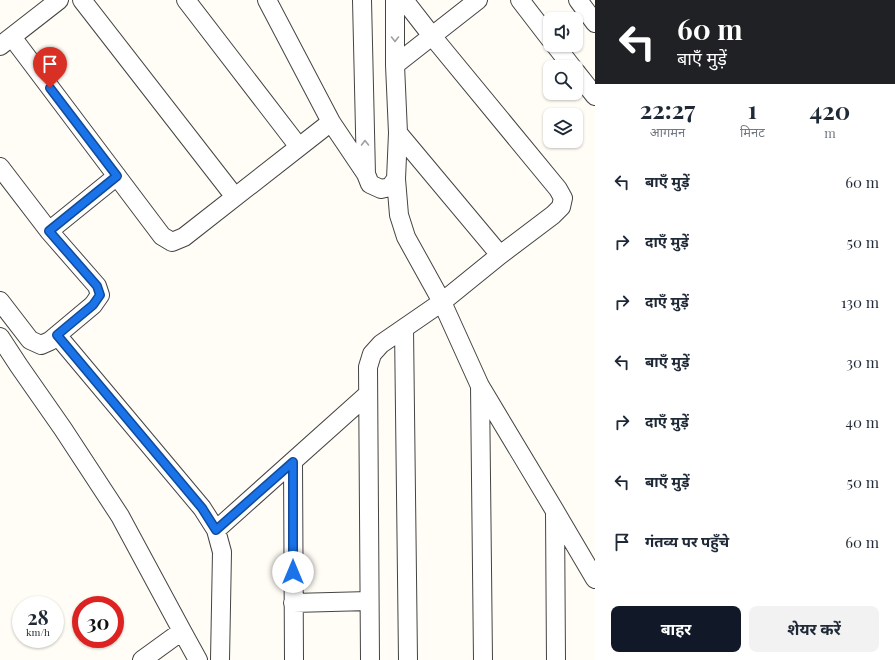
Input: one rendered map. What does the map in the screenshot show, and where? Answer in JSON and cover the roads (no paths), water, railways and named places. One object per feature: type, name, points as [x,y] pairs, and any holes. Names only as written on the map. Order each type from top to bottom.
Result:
[{"type":"street","points":[[60,0],[6,42],[117,176],[162,236],[172,242],[184,237],[331,122]]},
{"type":"street","points":[[82,0],[235,197]]},
{"type":"street","points":[[186,0],[299,147]]},
{"type":"street","points":[[267,0],[331,122],[366,174],[370,184],[381,189],[390,187],[396,179]]},
{"type":"street","points":[[362,0],[366,174]]},
{"type":"street","points":[[394,0],[398,133],[396,179],[399,215],[406,237],[442,302],[480,386],[556,511],[595,579]]},
{"type":"street","points":[[370,660],[368,367],[372,354],[381,344],[442,302],[500,255],[553,215],[561,207],[563,198],[558,189],[404,0]]},
{"type":"street","points":[[395,65],[478,0]]},
{"type":"street","points":[[520,0],[543,30]]},
{"type":"street","points":[[578,0],[595,23]]},
{"type":"street","points":[[560,52],[567,60]]},
{"type":"street","points":[[583,81],[595,96]]},
{"type":"street","points":[[398,133],[500,255]]},
{"type":"street","points":[[0,167],[49,231],[97,286],[100,295],[93,305],[50,341],[41,345],[30,340],[0,301]]},
{"type":"street","points":[[49,231],[117,176]]},
{"type":"street","points":[[404,328],[408,660]]},
{"type":"street","points":[[57,335],[202,508],[216,530],[222,552],[220,660]]},
{"type":"street","points":[[0,337],[120,516],[198,660]]},
{"type":"street","points":[[480,386],[483,660]]},
{"type":"street","points":[[216,530],[368,394]]},
{"type":"street","points":[[293,462],[294,660]]},
{"type":"street","points":[[556,511],[556,660]]},
{"type":"street","points":[[293,603],[369,601]]},
{"type":"street","points":[[142,660],[182,631]]}]
